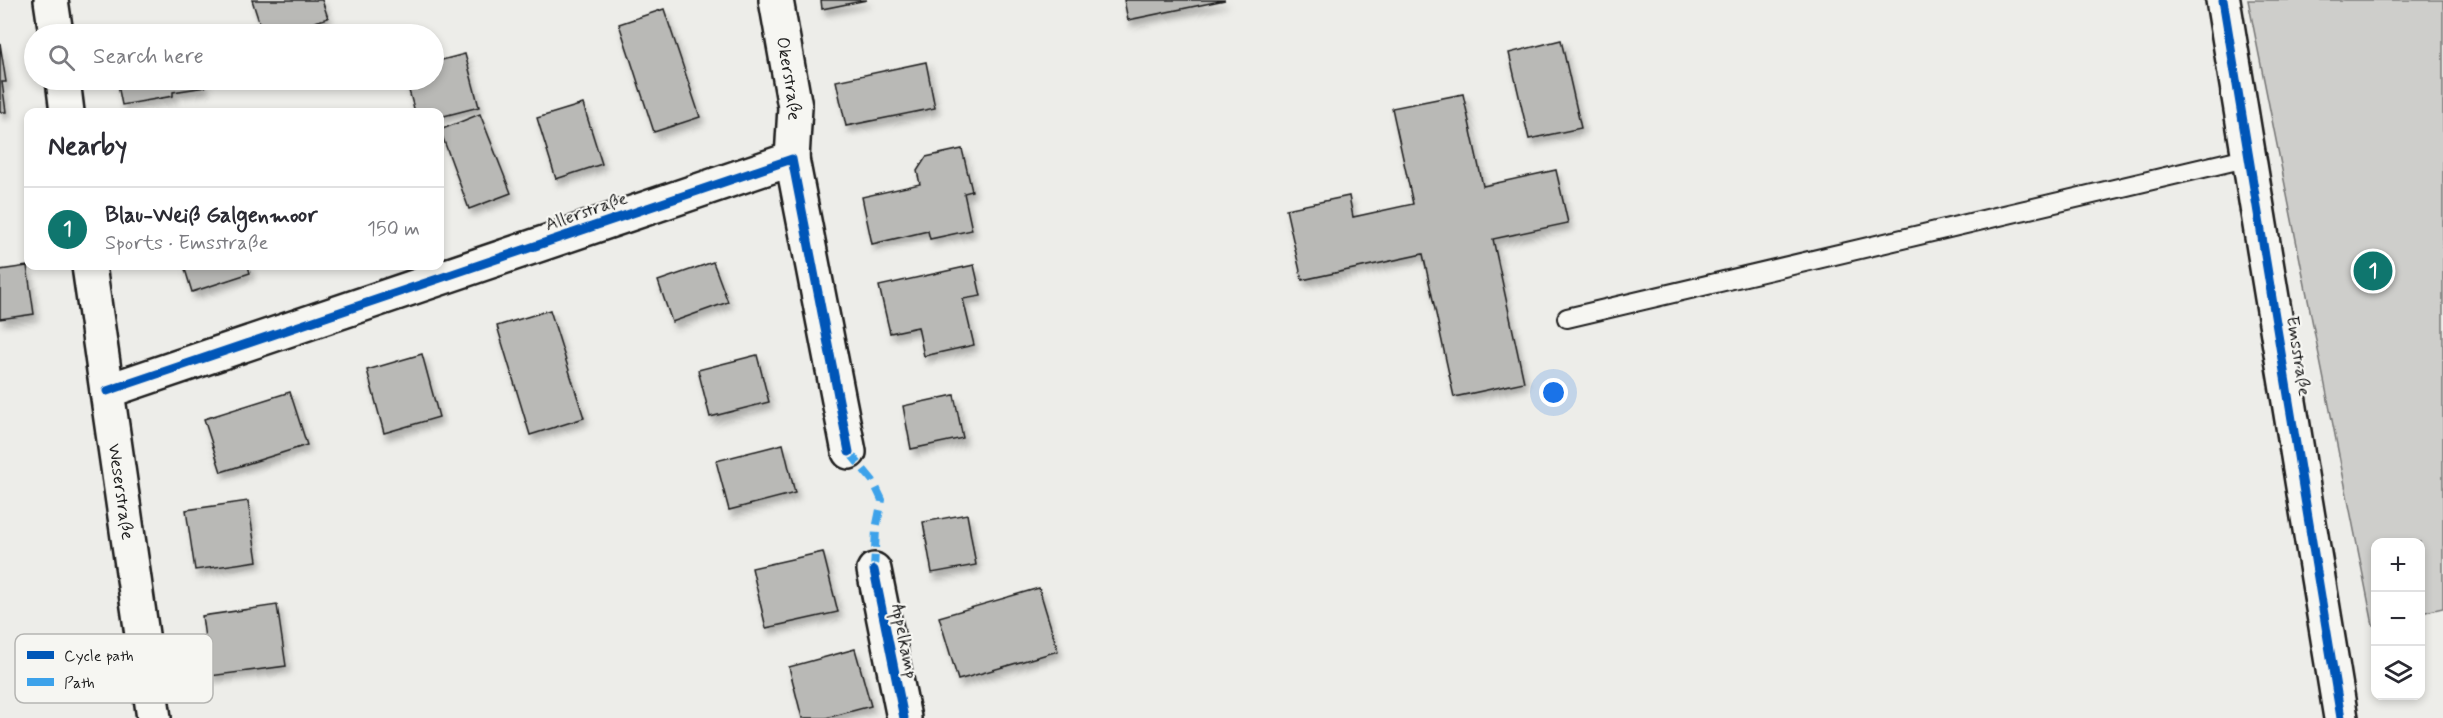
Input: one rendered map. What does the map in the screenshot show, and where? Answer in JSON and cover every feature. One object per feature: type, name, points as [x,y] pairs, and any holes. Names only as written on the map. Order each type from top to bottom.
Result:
[{"type":"street","points":[[51,0],[55,24]]},
{"type":"street","name":"Okerstraße","points":[[776,0],[795,107],[792,159]]},
{"type":"street","name":"Emsstraße","points":[[2223,0],[2342,718]]},
{"type":"street","points":[[65,90],[67,108]]},
{"type":"street","points":[[792,159],[849,452]]},
{"type":"street","name":"Allerstraße","points":[[107,391],[792,159]]},
{"type":"street","name":"Weserstraße","points":[[90,270],[142,634]]},
{"type":"street","name":"Appelkamp","points":[[874,570],[904,718]]},
{"type":"street","name":"Weserstraße","points":[[152,703],[154,718]]},
{"type":"lane","points":[[1567,318],[2250,157]]},
{"type":"shaded area","points":[[2248,0],[2443,0],[2443,608],[2425,612],[2425,538],[2371,538],[2371,615]]},
{"type":"building","points":[[252,0],[322,0],[328,18],[309,24],[260,24]]},
{"type":"building","points":[[821,0],[867,0],[822,9]]},
{"type":"building","points":[[1124,0],[1225,0],[1128,20]]},
{"type":"building","points":[[664,9],[700,117],[654,132],[619,24]]},
{"type":"building","points":[[1561,40],[1581,128],[1529,139],[1509,53]]},
{"type":"building","points":[[0,43],[6,82],[2,82],[6,112],[0,112]]},
{"type":"building","points":[[465,54],[479,107],[444,116],[444,108],[414,108],[409,90],[444,90],[444,59]]},
{"type":"building","points":[[926,62],[935,108],[846,126],[836,81]]},
{"type":"building","points":[[119,90],[186,90],[173,92],[173,96],[122,105]]},
{"type":"building","points":[[1463,94],[1483,186],[1556,170],[1568,223],[1493,239],[1524,382],[1454,397],[1423,254],[1302,280],[1286,209],[1349,196],[1353,217],[1413,204],[1392,108]]},
{"type":"building","points":[[583,104],[602,164],[556,179],[537,118]]},
{"type":"building","points":[[480,114],[511,193],[469,209],[444,141],[444,128]]},
{"type":"building","points":[[962,149],[972,191],[964,193],[972,230],[930,239],[928,231],[872,244],[862,197],[920,184],[917,171],[926,157]]},
{"type":"building","points":[[713,262],[728,302],[672,322],[658,281]]},
{"type":"building","points":[[974,265],[981,296],[963,299],[974,345],[924,356],[918,327],[890,333],[879,286]]},
{"type":"building","points":[[24,266],[24,270],[28,270],[34,314],[0,319],[0,270]]},
{"type":"building","points":[[185,270],[249,270],[250,273],[192,292]]},
{"type":"building","points":[[550,310],[584,418],[530,435],[497,326]]},
{"type":"building","points":[[422,354],[439,417],[384,433],[367,370]]},
{"type":"building","points":[[757,355],[769,402],[710,417],[698,370]]},
{"type":"building","points":[[290,392],[307,445],[221,472],[204,419]]},
{"type":"building","points":[[954,395],[963,438],[911,449],[903,406]]},
{"type":"building","points":[[783,444],[795,493],[729,510],[716,461]]},
{"type":"building","points":[[248,501],[257,561],[195,570],[186,510]]},
{"type":"building","points":[[967,514],[976,565],[932,573],[923,522]]},
{"type":"building","points":[[823,552],[838,612],[766,628],[752,568]]},
{"type":"building","points":[[1039,588],[1058,651],[958,680],[939,617]]},
{"type":"building","points":[[277,605],[286,666],[213,676],[213,634],[204,634],[202,616]]},
{"type":"building","points":[[855,649],[871,706],[826,718],[802,718],[789,667]]},
{"type":"marked path","points":[[849,452],[873,481],[882,500],[876,529],[874,570]]},
{"type":"cycle path","points":[[2223,0],[2341,718]]},
{"type":"cycle path","points":[[107,391],[792,159],[849,452]]},
{"type":"cycle path","points":[[874,570],[904,718]]},
{"type":"place","name":"Blau-Weiß Galgenmoor","points":[[2373,271]]}]
